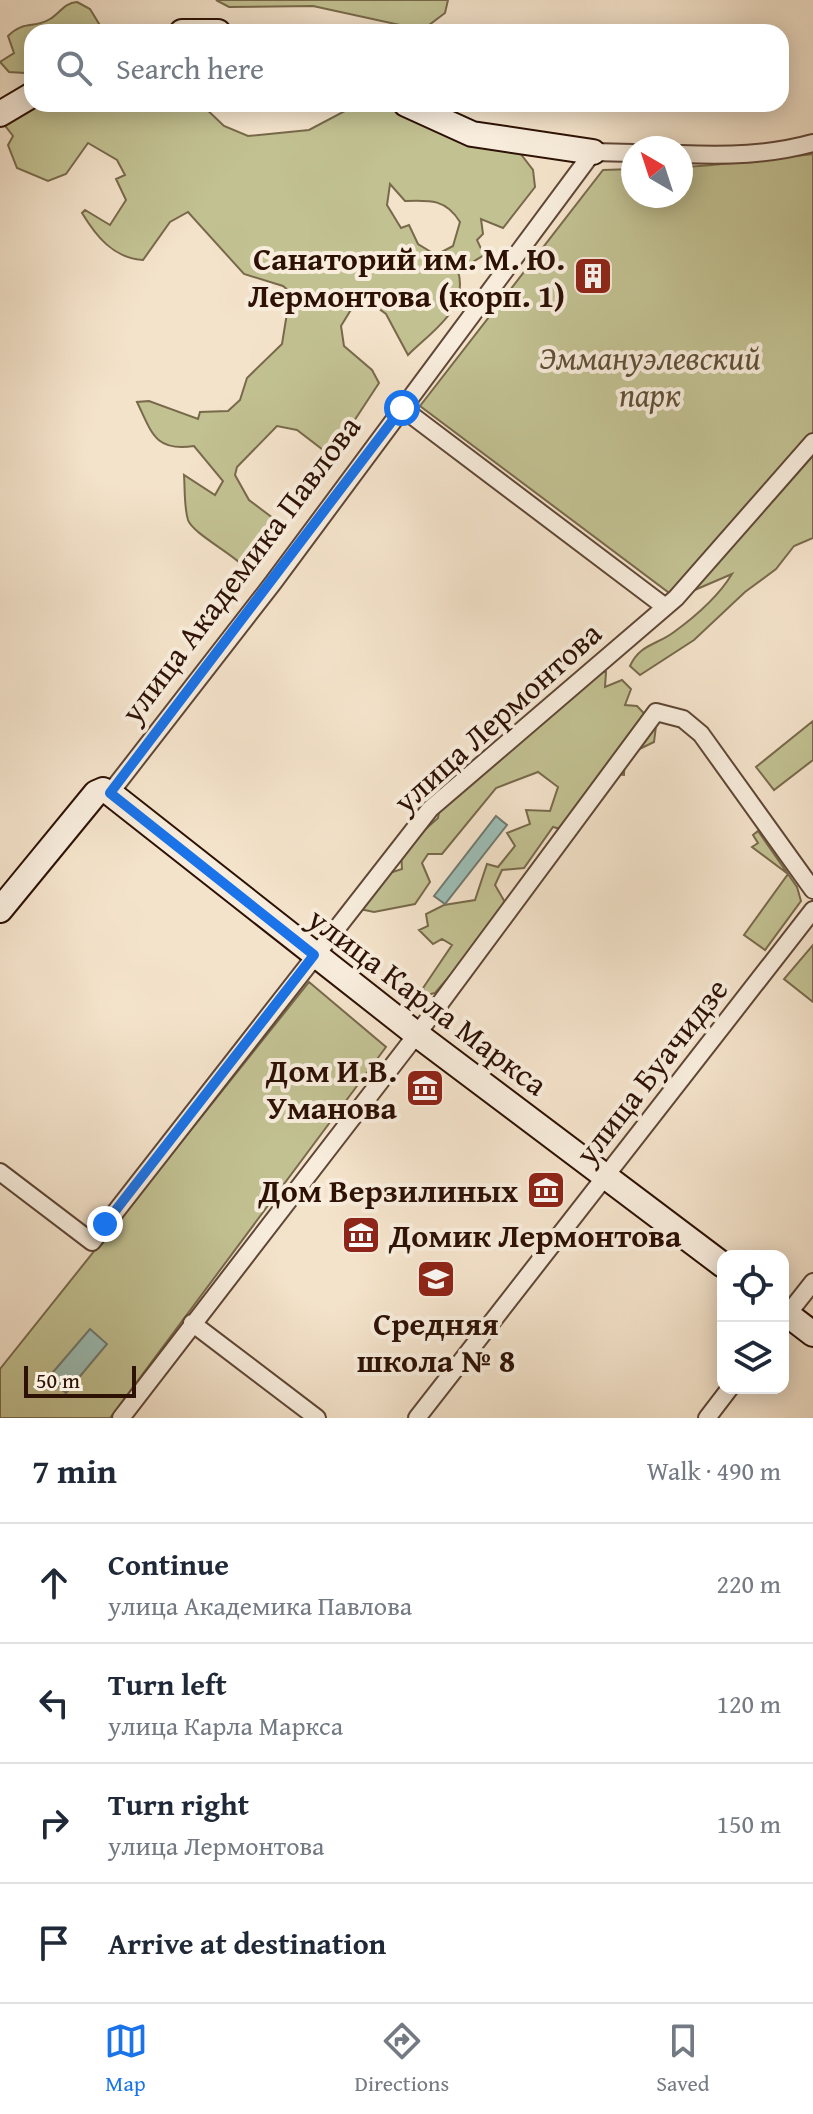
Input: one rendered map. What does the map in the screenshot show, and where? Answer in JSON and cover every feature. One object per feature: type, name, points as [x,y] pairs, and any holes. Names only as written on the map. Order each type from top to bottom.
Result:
[{"type":"street","points":[[0,114],[24,100]]},
{"type":"street","points":[[424,112],[472,134],[593,152],[621,153]]},
{"type":"street","points":[[693,155],[728,156],[789,150],[813,143]]},
{"type":"street","name":"улица Академика Павлова","points":[[0,910],[103,793],[402,408],[593,152]]},
{"type":"street","points":[[402,408],[664,606]]},
{"type":"street","name":"улица Лермонтова","points":[[0,1172],[92,1242],[430,809],[691,582],[813,442]]},
{"type":"street","points":[[121,1418],[656,712],[683,719],[701,734],[813,890]]},
{"type":"street","name":"улица Карла Маркса","points":[[103,793],[717,1260]]},
{"type":"street","name":"улица Буачидзе","points":[[417,1418],[813,910]]},
{"type":"street","points":[[789,1310],[813,1282]]},
{"type":"street","points":[[789,1318],[813,1334]]},
{"type":"street","points":[[192,1323],[317,1418]]},
{"type":"street","points":[[707,1418],[725,1394]]},
{"type":"green space","points":[[216,0],[448,0],[445,13],[430,24],[395,24],[313,6],[229,7]]},
{"type":"green space","points":[[73,3],[90,9],[99,24],[34,24],[44,22]]},
{"type":"green space","points":[[24,26],[24,73],[9,72],[0,62],[14,53],[8,36]]},
{"type":"green space","points":[[24,111],[209,112],[224,126],[248,136],[309,130],[343,112],[416,112],[431,114],[472,137],[520,153],[533,170],[535,187],[503,228],[481,219],[483,234],[477,240],[484,255],[458,271],[460,284],[454,308],[408,355],[386,314],[360,295],[341,326],[344,346],[372,370],[379,383],[331,456],[297,430],[277,426],[237,467],[235,475],[249,500],[278,522],[240,563],[196,530],[188,520],[184,475],[215,495],[223,481],[194,446],[171,446],[156,438],[137,402],[149,401],[198,419],[200,412],[228,411],[240,400],[247,378],[282,344],[288,307],[296,297],[283,286],[244,274],[188,212],[170,222],[143,260],[114,250],[93,230],[82,213],[85,210],[110,225],[126,200],[116,179],[125,175],[117,160],[88,143],[66,174],[48,181],[17,168],[8,145],[13,136],[3,123]],"holes":[[[390,184],[405,201],[430,201],[449,209],[460,222],[453,246],[436,255],[418,244],[409,225],[401,228],[387,205]]]},
{"type":"green space","name":"Эммануэлевский парк","points":[[813,154],[813,538],[794,546],[776,569],[745,592],[694,640],[640,675],[630,666],[639,653],[698,613],[732,574],[676,598],[420,406],[603,170],[621,169],[621,208],[693,208],[693,166]]},
{"type":"green space","points":[[597,671],[606,672],[605,687],[622,680],[631,689],[625,705],[637,706],[656,726],[654,742],[625,756],[624,775],[613,774],[568,831],[553,827],[524,868],[502,870],[495,885],[506,904],[498,920],[435,993],[426,995],[423,988],[452,945],[442,939],[433,944],[419,930],[428,926],[426,914],[444,905],[475,900],[487,864],[498,867],[515,846],[507,833],[530,824],[526,810],[550,811],[558,787],[538,772],[496,788],[442,854],[428,854],[422,863],[430,882],[415,904],[374,912],[355,908],[380,876],[402,869],[401,851],[438,818],[440,805],[474,773],[494,765],[542,714]]},
{"type":"green space","points":[[813,721],[813,760],[774,790],[756,767]]},
{"type":"green space","points":[[758,831],[788,874],[752,847],[758,843],[753,835]]},
{"type":"green space","points":[[788,874],[797,887],[801,901],[765,950],[744,935]]},
{"type":"green space","points":[[813,945],[813,1002],[784,979]]},
{"type":"green space","points":[[309,982],[386,1047],[110,1418],[0,1418],[0,1369]]},
{"type":"water","points":[[496,816],[507,825],[445,904],[434,896]]},
{"type":"water","points":[[90,1329],[107,1344],[66,1393],[48,1378]]},
{"type":"place","name":"Санаторий им. М. Ю. Лермонтова (корп. 1)","points":[[593,276]]},
{"type":"place","name":"Дом И.В. Уманова","points":[[425,1088]]},
{"type":"place","name":"Дом Верзилиных","points":[[546,1190]]},
{"type":"place","name":"Домик Лермонтова","points":[[361,1235]]},
{"type":"place","name":"Средняя школа № 8","points":[[436,1279]]},
{"type":"route","points":[[105,1224],[314,955],[110,793],[273,583],[402,408]]}]
